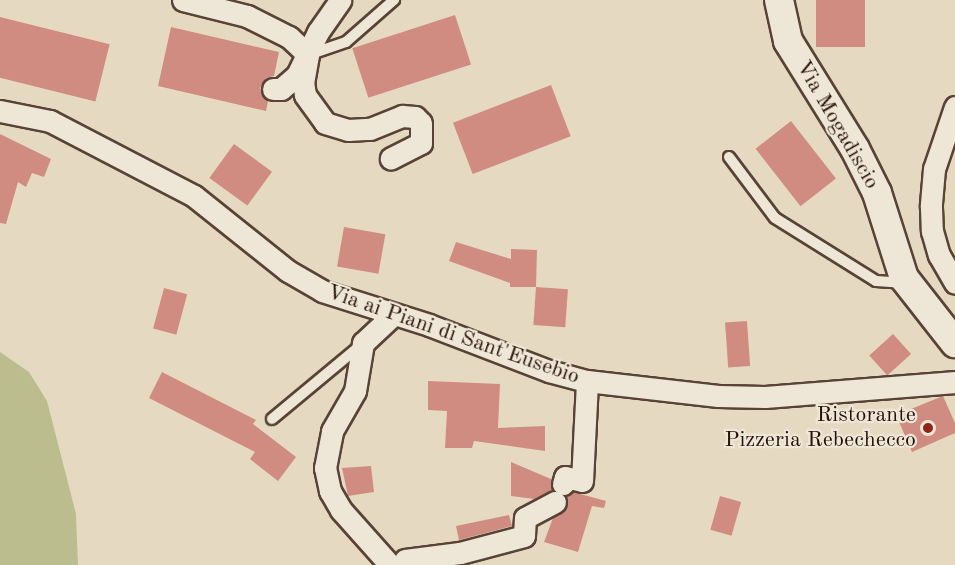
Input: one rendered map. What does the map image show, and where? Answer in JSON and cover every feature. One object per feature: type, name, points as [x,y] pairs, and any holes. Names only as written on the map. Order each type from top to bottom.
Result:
[{"type":"street","points":[[183,0],[247,16],[289,37],[308,55]]},
{"type":"street","points":[[273,89],[290,83],[340,0]]},
{"type":"street","name":"Via Mogadiscio","points":[[779,0],[788,41],[855,149],[877,193],[908,284],[955,343]]},
{"type":"street","points":[[308,55],[305,95],[325,123],[348,130],[370,129],[402,116],[415,117],[421,123],[421,143],[391,158]]},
{"type":"street","points":[[955,108],[934,168],[931,207],[932,231],[939,255],[955,283]]},
{"type":"street","name":"Via ai Piani di Sant'Eusebio","points":[[0,111],[50,121],[111,150],[194,196],[288,271],[322,291],[587,381],[718,396],[765,397],[955,382]]},
{"type":"street","points":[[390,565],[341,510],[326,481],[326,450],[332,430],[355,391],[363,343],[393,315]]},
{"type":"street","points":[[407,565],[405,560],[460,553],[524,536],[525,518],[559,493],[565,477],[582,481],[587,381]]},
{"type":"lane","points":[[308,55],[346,42],[394,0]]},
{"type":"lane","points":[[729,157],[775,218],[876,281],[908,284]]},
{"type":"lane","points":[[272,418],[363,343]]},
{"type":"green space","points":[[0,352],[29,372],[47,401],[76,514],[78,565],[0,565]]},
{"type":"building","points":[[816,0],[865,0],[865,47],[816,47]]},
{"type":"building","points":[[455,15],[471,64],[368,98],[352,48]]},
{"type":"building","points":[[0,17],[110,44],[95,102],[0,78]]},
{"type":"building","points":[[171,27],[279,52],[274,76],[266,78],[260,88],[268,101],[266,111],[158,86]]},
{"type":"building","points":[[551,85],[571,136],[473,174],[453,123]]},
{"type":"building","points":[[791,121],[836,179],[800,206],[756,149]]},
{"type":"building","points":[[0,134],[51,159],[44,177],[32,173],[26,187],[18,182],[6,224],[0,223]]},
{"type":"building","points":[[234,144],[272,172],[247,206],[209,178]]},
{"type":"building","points":[[344,227],[385,234],[378,274],[337,266]]},
{"type":"building","points":[[456,242],[511,259],[511,249],[537,250],[536,287],[510,287],[510,283],[449,261]]},
{"type":"building","points":[[536,287],[568,289],[565,327],[533,325]]},
{"type":"building","points":[[164,288],[187,294],[176,335],[153,329]]},
{"type":"building","points":[[747,321],[750,366],[728,367],[725,323]]},
{"type":"building","points":[[893,334],[911,354],[887,375],[869,355]]},
{"type":"building","points":[[162,372],[256,420],[253,424],[296,457],[278,481],[250,459],[255,452],[149,398]]},
{"type":"building","points":[[428,381],[500,384],[498,428],[545,426],[545,451],[474,441],[472,448],[445,448],[447,411],[428,410]]},
{"type":"building","name":"Ristorante Pizzeria Rebechecco","points":[[943,396],[955,423],[955,433],[912,452],[896,415]]},
{"type":"building","points":[[511,462],[551,479],[552,490],[534,499],[511,496]]},
{"type":"building","points":[[371,466],[374,492],[348,496],[342,468]]},
{"type":"building","points":[[573,492],[606,501],[604,508],[592,506],[578,552],[544,542],[553,518],[565,509],[566,496]]},
{"type":"building","points":[[720,496],[741,502],[732,536],[710,530]]},
{"type":"building","points":[[509,515],[512,526],[459,540],[456,526]]},
{"type":"place","name":"Ristorante Pizzeria Rebechecco","points":[[928,428]]}]
